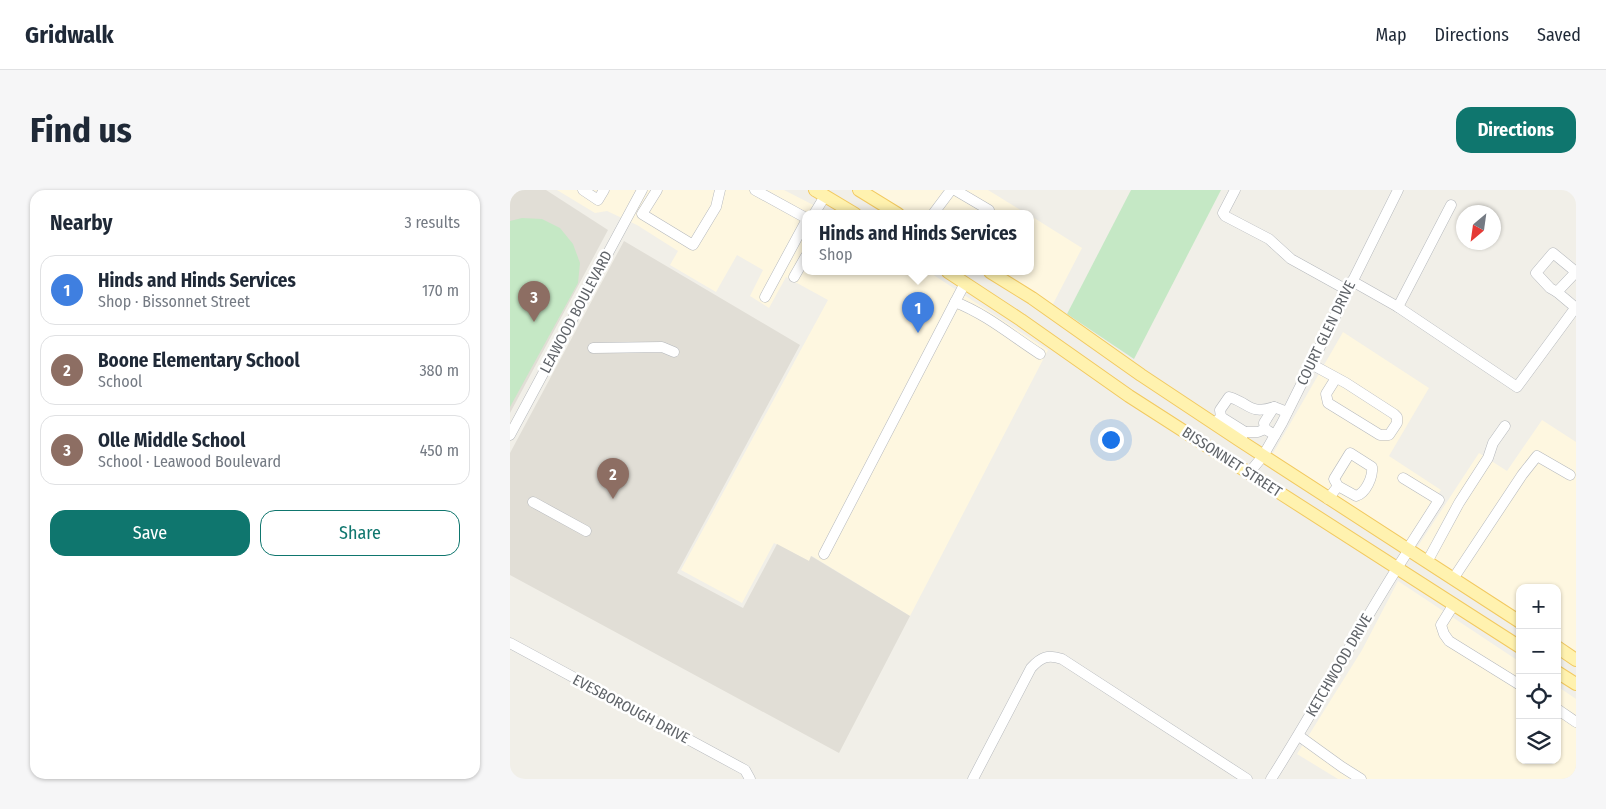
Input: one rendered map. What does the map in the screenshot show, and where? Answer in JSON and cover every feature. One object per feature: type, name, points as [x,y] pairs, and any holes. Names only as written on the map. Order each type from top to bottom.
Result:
[{"type":"main road","points":[[859,190],[892,210]]},
{"type":"main road","points":[[823,192],[849,210]]},
{"type":"main road","name":"BISSONNET STREET","points":[[953,275],[1021,320],[1129,396],[1516,644]]},
{"type":"main road","name":"BISSONNET STREET","points":[[995,275],[1032,298],[1141,375],[1242,436],[1263,456],[1328,499],[1516,619]]},
{"type":"main road","points":[[1561,650],[1574,658],[1561,673]]},
{"type":"main road","points":[[1561,675],[1576,684]]},
{"type":"street","points":[[583,190],[598,200],[604,190]]},
{"type":"street","name":"LEAWOOD BOULEVARD","points":[[510,435],[642,190]]},
{"type":"street","points":[[657,190],[642,214],[693,245],[716,207],[720,190]]},
{"type":"street","points":[[755,190],[802,217]]},
{"type":"street","points":[[936,210],[950,190]]},
{"type":"street","points":[[955,190],[989,210]]},
{"type":"street","points":[[1235,190],[1223,214],[1225,216],[1269,239],[1291,259],[1398,307],[1517,386],[1576,307],[1557,292]]},
{"type":"street","name":"COURT GLEN DRIVE","points":[[1249,473],[1263,456],[1275,435],[1398,190]]},
{"type":"street","points":[[816,210],[823,192]]},
{"type":"street","points":[[1398,307],[1451,205]]},
{"type":"street","points":[[765,297],[802,227]]},
{"type":"street","points":[[794,277],[802,263]]},
{"type":"street","points":[[824,554],[965,283]]},
{"type":"street","points":[[955,302],[1001,327],[1040,354]]},
{"type":"street","points":[[593,348],[662,348],[674,352]]},
{"type":"street","points":[[1311,364],[1336,378],[1394,414],[1397,417],[1397,423],[1390,435],[1380,435],[1328,402],[1326,394],[1336,378]]},
{"type":"street","points":[[1218,420],[1220,410],[1229,397],[1254,410],[1274,407],[1287,412]]},
{"type":"street","points":[[1274,407],[1264,423],[1265,429],[1275,435]]},
{"type":"street","points":[[1427,562],[1459,503],[1488,458],[1493,443],[1505,426]]},
{"type":"street","points":[[1242,436],[1265,429]]},
{"type":"street","points":[[1453,579],[1522,475],[1537,456],[1570,475]]},
{"type":"street","name":"KETCHWOOD DRIVE","points":[[1271,779],[1299,736],[1371,609],[1439,500],[1403,478]]},
{"type":"street","points":[[1328,499],[1338,486]]},
{"type":"street","points":[[533,502],[586,531]]},
{"type":"street","points":[[1454,604],[1441,625],[1444,634],[1450,640],[1516,682]]},
{"type":"street","name":"EVESBOROUGH DRIVE","points":[[510,643],[745,770],[750,778]]},
{"type":"street","points":[[973,779],[1031,668],[1039,659],[1051,655],[1062,659],[1247,779]]},
{"type":"street","points":[[1561,712],[1576,722]]},
{"type":"street","points":[[1299,736],[1342,768],[1361,779]]},
{"type":"shaded area","points":[[510,190],[546,190],[608,230],[510,413]]},
{"type":"shaded area","points":[[557,190],[784,190],[823,210],[802,210],[802,275],[934,275],[1048,350],[910,616],[812,556],[809,561],[774,543],[742,603],[681,570],[828,300],[786,277],[769,308],[750,296],[763,270],[737,255],[716,292],[670,265],[678,251],[637,225],[607,211],[595,213]]},
{"type":"shaded area","points":[[870,190],[988,190],[1020,210],[902,210]]},
{"type":"shaded area","points":[[1034,218],[1082,248],[1052,306],[1003,275],[1034,275]]},
{"type":"shaded area","points":[[624,241],[800,345],[677,573],[743,608],[777,544],[809,561],[811,556],[910,616],[839,753],[510,575],[510,453]]},
{"type":"shaded area","points":[[1343,332],[1429,388],[1389,456],[1441,490],[1407,542],[1272,455]]},
{"type":"shaded area","points":[[1542,420],[1576,442],[1576,651],[1561,642],[1561,584],[1516,584],[1516,612],[1416,549],[1479,453],[1507,471]]},
{"type":"shaded area","points":[[1398,581],[1516,659],[1516,764],[1561,764],[1561,689],[1576,699],[1576,779],[1338,779],[1297,754],[1362,650]]},
{"type":"green space","points":[[1131,190],[1221,190],[1134,359],[1067,314]]},
{"type":"green space","points":[[522,218],[542,219],[560,228],[573,244],[580,263],[578,283],[510,407],[510,221]]},
{"type":"place","name":"Olle Middle School","points":[[534,322]]},
{"type":"place","name":"Hinds and Hinds Services","points":[[918,333]]},
{"type":"place","name":"Boone Elementary School","points":[[613,499]]}]
